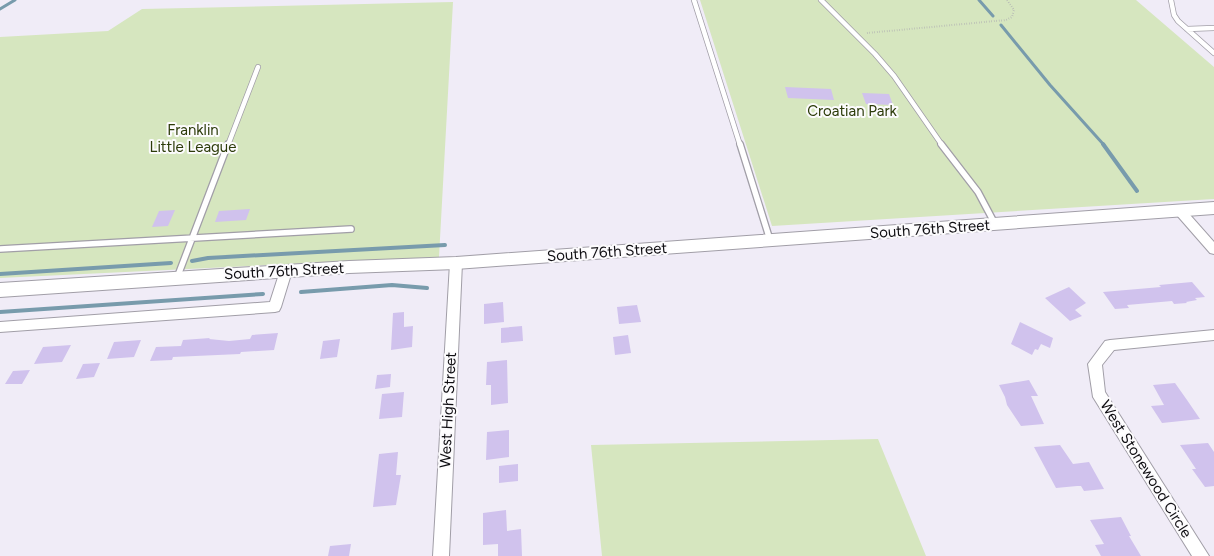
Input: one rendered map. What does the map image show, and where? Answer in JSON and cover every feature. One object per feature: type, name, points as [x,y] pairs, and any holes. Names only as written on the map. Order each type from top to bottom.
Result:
[{"type":"main road","name":"South 76th Street","points":[[0,290],[286,271],[456,264],[1214,208]]},
{"type":"street","points":[[1180,210],[1214,250]]},
{"type":"street","name":"West High Street","points":[[441,556],[456,264]]},
{"type":"street","points":[[0,327],[275,307],[286,271]]},
{"type":"street","name":"West Stonewood Circle","points":[[1201,556],[1098,393],[1095,364],[1110,345],[1214,335]]},
{"type":"lane","points":[[694,0],[770,240]]},
{"type":"lane","points":[[821,0],[894,76],[938,140],[978,192],[995,224]]},
{"type":"lane","points":[[1171,0],[1174,14],[1178,21],[1214,53]]},
{"type":"lane","points":[[1187,29],[1214,28]]},
{"type":"lane","points":[[176,278],[258,67]]},
{"type":"lane","points":[[0,249],[351,229]]},
{"type":"path","points":[[855,35],[1006,20],[1012,17],[1014,10],[1007,0]]},
{"type":"green space","name":"Croatian Park","points":[[700,0],[1136,0],[1214,67],[1214,199],[772,226]]},
{"type":"green space","name":"Franklin Little League","points":[[453,2],[439,257],[0,278],[0,37],[108,31],[142,9]]},
{"type":"green space","points":[[878,439],[926,556],[602,556],[591,445]]},
{"type":"building","points":[[785,87],[831,89],[834,100],[788,98]]},
{"type":"building","points":[[862,93],[889,94],[893,105],[866,104]]},
{"type":"building","points":[[250,209],[246,220],[215,222],[219,211]]},
{"type":"building","points":[[175,210],[168,226],[152,227],[159,211]]},
{"type":"building","points":[[1192,282],[1205,297],[1195,298],[1197,300],[1186,302],[1187,303],[1174,304],[1172,301],[1127,305],[1129,308],[1115,309],[1103,292],[1161,287],[1159,285]]},
{"type":"building","points":[[1069,287],[1086,303],[1075,310],[1082,316],[1070,321],[1045,298]]},
{"type":"building","points":[[503,302],[504,322],[484,324],[484,304]]},
{"type":"building","points":[[637,305],[641,322],[619,324],[617,307]]},
{"type":"building","points":[[404,312],[404,327],[413,326],[412,347],[391,350],[393,313]]},
{"type":"building","points":[[1020,322],[1053,338],[1050,348],[1041,344],[1038,350],[1035,349],[1032,355],[1011,344]]},
{"type":"building","points":[[522,326],[523,341],[501,343],[501,328]]},
{"type":"building","points":[[278,333],[274,350],[241,352],[240,354],[173,357],[172,360],[150,361],[156,347],[181,346],[183,340],[210,338],[209,339],[229,341],[250,339],[252,335]]},
{"type":"building","points":[[628,335],[631,353],[615,355],[613,337]]},
{"type":"building","points":[[340,339],[337,357],[320,359],[323,341]]},
{"type":"building","points":[[141,340],[134,357],[107,359],[114,342]]},
{"type":"building","points":[[71,345],[62,362],[34,364],[43,347]]},
{"type":"building","points":[[507,360],[508,403],[491,405],[491,385],[486,385],[487,362]]},
{"type":"building","points":[[100,363],[94,377],[76,379],[83,364]]},
{"type":"building","points":[[30,370],[22,384],[5,384],[13,371]]},
{"type":"building","points":[[391,374],[390,387],[375,389],[377,375]]},
{"type":"building","points":[[1029,380],[1038,396],[1031,396],[1044,424],[1021,426],[1007,405],[999,385]]},
{"type":"building","points":[[1175,383],[1200,419],[1162,423],[1151,406],[1164,405],[1153,385]]},
{"type":"building","points":[[404,392],[402,417],[379,419],[382,394]]},
{"type":"building","points":[[509,430],[509,457],[486,460],[487,432]]},
{"type":"building","points":[[1208,443],[1214,452],[1214,486],[1205,487],[1192,469],[1196,469],[1180,445]]},
{"type":"building","points":[[1060,445],[1073,464],[1089,462],[1104,489],[1084,491],[1081,486],[1056,488],[1034,447]]},
{"type":"building","points":[[398,452],[396,475],[401,475],[396,505],[373,507],[379,454]]},
{"type":"building","points":[[518,464],[518,481],[499,483],[499,466]]},
{"type":"building","points":[[506,510],[507,531],[521,529],[522,556],[498,556],[498,544],[483,545],[483,513]]},
{"type":"building","points":[[1121,517],[1131,536],[1129,536],[1141,556],[1101,556],[1095,545],[1104,544],[1090,520]]},
{"type":"building","points":[[351,544],[349,556],[328,556],[330,546]]},
{"type":"waterway","points":[[0,9],[15,0]]},
{"type":"waterway","points":[[979,0],[993,16]]},
{"type":"waterway","points":[[1001,25],[1050,85],[1104,145]]},
{"type":"waterway","points":[[1103,144],[1137,191]]},
{"type":"waterway","points":[[192,261],[208,258],[445,245]]},
{"type":"waterway","points":[[0,274],[171,263]]},
{"type":"waterway","points":[[301,292],[392,285],[427,288]]},
{"type":"waterway","points":[[0,312],[263,294]]}]
